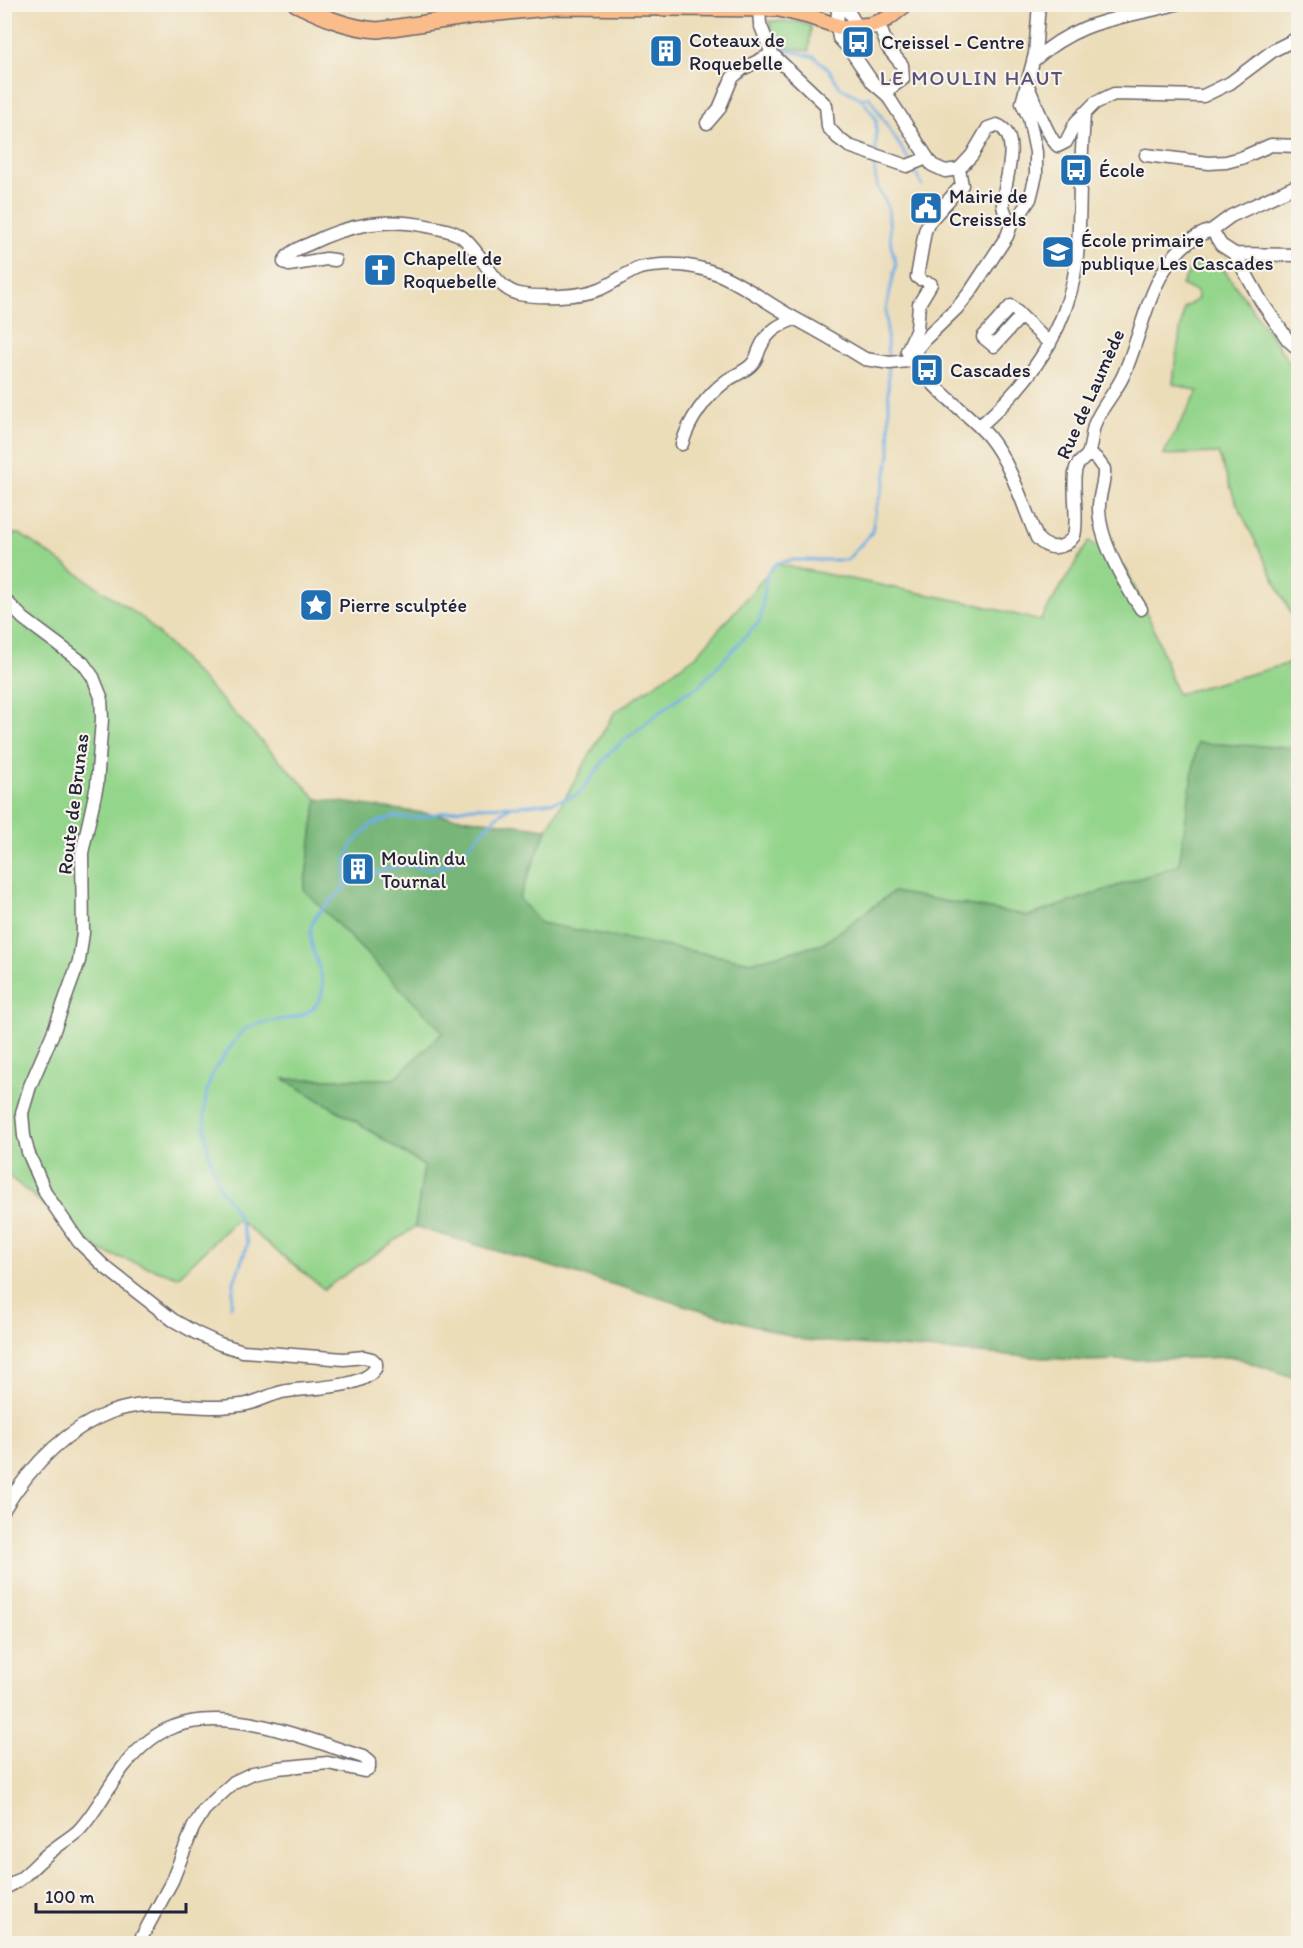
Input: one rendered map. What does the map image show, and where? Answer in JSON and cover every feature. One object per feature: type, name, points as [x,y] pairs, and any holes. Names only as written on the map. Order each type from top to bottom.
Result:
[{"type":"main road","points":[[296,4],[336,22],[357,28],[378,30],[479,15],[565,7],[759,9],[792,11],[858,27],[891,26],[916,4]]},
{"type":"main road","points":[[858,27],[887,19],[906,4]]},
{"type":"street","points":[[836,4],[838,11],[888,48],[902,65],[903,79],[885,92]]},
{"type":"street","points":[[836,4],[847,9],[858,27]]},
{"type":"street","points":[[1039,4],[1033,61],[1022,103],[1029,118],[1036,152],[1036,175],[1030,199],[1011,225],[1007,236],[970,292],[924,340],[916,357],[918,366],[927,376],[982,425],[1033,371],[1050,344],[1069,298],[1074,276],[1080,217],[1084,113]]},
{"type":"street","points":[[1033,61],[1048,47],[1077,30],[1099,22],[1176,4]]},
{"type":"street","points":[[759,9],[760,24],[772,54],[826,105],[828,128],[838,138],[849,146],[907,166],[927,158]]},
{"type":"street","points":[[858,27],[839,38],[873,83],[885,92],[927,158],[939,169],[951,171],[959,169],[972,155],[988,128],[1002,126],[1009,139],[1010,153],[1008,178],[1002,205],[1011,225]]},
{"type":"street","points":[[1028,86],[1052,143],[1058,146],[1066,142],[1072,128],[1084,113],[1095,103],[1114,94],[1203,96],[1230,82],[1274,50],[1299,38]]},
{"type":"street","points":[[708,123],[719,109],[732,78],[742,69],[772,54]]},
{"type":"street","points":[[1146,155],[1209,163],[1241,158],[1270,145],[1299,146]]},
{"type":"street","points":[[916,357],[907,351],[917,329],[918,310],[930,284],[917,277],[925,231],[928,222],[962,185],[959,169]]},
{"type":"street","name":"Rue de Laumède","points":[[982,425],[1000,452],[1037,538],[1047,546],[1054,548],[1065,545],[1074,536],[1076,522],[1075,472],[1078,464],[1088,454],[1095,423],[1129,363],[1153,290],[1179,252],[1194,238],[1212,230],[1231,216],[1299,185]]},
{"type":"street","points":[[335,260],[326,259],[289,265],[284,262],[286,256],[334,231],[389,222],[448,230],[461,236],[478,253],[501,284],[509,291],[521,294],[576,294],[597,290],[639,268],[677,264],[715,271],[733,280],[865,359],[887,363],[916,357]]},
{"type":"street","points":[[1212,230],[1221,245],[1235,254],[1261,301],[1288,340],[1299,349]]},
{"type":"street","points":[[1235,254],[1299,255]]},
{"type":"street","points":[[1021,316],[1050,344]]},
{"type":"street","points":[[682,444],[686,429],[711,395],[726,380],[753,364],[763,341],[772,330],[782,323],[795,319]]},
{"type":"street","points":[[1088,454],[1096,458],[1104,469],[1099,510],[1102,528],[1119,573],[1141,609]]},
{"type":"street","name":"Route de Brunas","points":[[4,599],[24,619],[83,663],[93,677],[101,697],[102,719],[97,785],[82,853],[83,933],[79,962],[53,1034],[30,1086],[22,1113],[28,1152],[46,1194],[66,1226],[92,1255],[173,1320],[196,1333],[243,1351],[344,1359],[364,1357],[372,1359],[376,1367],[370,1376],[352,1382],[278,1393],[248,1404],[198,1407],[163,1403],[135,1406],[112,1412],[89,1422],[46,1454],[32,1468],[4,1509]]},
{"type":"street","points":[[4,1888],[21,1878],[43,1857],[77,1833],[137,1752],[155,1736],[173,1727],[203,1719],[251,1724],[363,1757],[369,1762],[369,1768],[364,1771],[328,1763],[253,1773],[234,1782],[204,1810],[193,1828],[172,1881],[138,1944]]},
{"type":"green space","points":[[769,21],[799,22],[811,26],[809,51],[776,46]]},
{"type":"green space","points":[[1194,261],[1222,267],[1298,374],[1298,628],[1236,502],[1218,453],[1163,455],[1198,391],[1173,384],[1184,308],[1198,299],[1197,292],[1182,285]]},
{"type":"green space","points":[[4,534],[20,534],[144,619],[317,799],[304,890],[444,1032],[394,1079],[285,1079],[424,1166],[415,1227],[324,1289],[237,1219],[178,1277],[100,1251],[5,1173]]},
{"type":"green space","points":[[1089,541],[1126,569],[1154,629],[1177,694],[1298,661],[1298,748],[1197,744],[1179,865],[1029,916],[893,892],[823,944],[751,962],[540,924],[519,898],[547,829],[614,713],[696,656],[776,564],[980,605],[1040,621]]},
{"type":"green space","points":[[1197,743],[1298,748],[1298,1379],[1234,1357],[1087,1361],[804,1340],[415,1227],[424,1166],[360,1124],[284,1079],[394,1079],[443,1032],[304,890],[317,799],[547,829],[519,898],[540,923],[751,962],[823,944],[893,892],[1029,916],[1179,865]]},
{"type":"waterway","points":[[774,47],[815,57],[829,70],[840,87],[862,99],[876,119],[876,152]]},
{"type":"waterway","points":[[862,99],[869,97],[909,160]]},
{"type":"waterway","points":[[875,159],[877,186],[888,207],[891,246],[896,264],[886,309],[888,360]]},
{"type":"waterway","points":[[914,170],[922,185]]},
{"type":"waterway","points":[[231,1306],[234,1282],[248,1243],[236,1213],[219,1186],[210,1159],[205,1128],[209,1084],[217,1066],[243,1031],[259,1024],[309,1012],[321,996],[323,986],[310,934],[312,924],[322,909],[345,887],[346,861],[352,845],[371,825],[392,817],[415,818],[472,807],[520,806],[553,802],[578,795],[612,750],[682,695],[698,687],[760,621],[767,573],[777,563],[793,560],[847,560],[872,532],[876,508],[884,484],[890,454],[888,367]]},
{"type":"waterway","points":[[345,887],[383,870],[403,865],[430,869],[452,863],[497,816],[510,807]]},
{"type":"place","name":"Creissel - Centre","points":[[858,42]]},
{"type":"place","name":"Coteaux de Roquebelle","points":[[666,51]]},
{"type":"place","name":"École","points":[[1076,170]]},
{"type":"place","name":"Mairie de Creissels","points":[[926,208]]},
{"type":"place","name":"École primaire publique Les Cascades","points":[[1058,252]]},
{"type":"place","name":"Chapelle de Roquebelle","points":[[380,270]]},
{"type":"place","name":"Cascades","points":[[927,370]]},
{"type":"place","name":"Pierre sculptée","points":[[316,605]]},
{"type":"place","name":"Moulin du Tournal","points":[[358,869]]},
{"type":"district","name":"LE MOULIN HAUT","points":[[972,77]]}]
